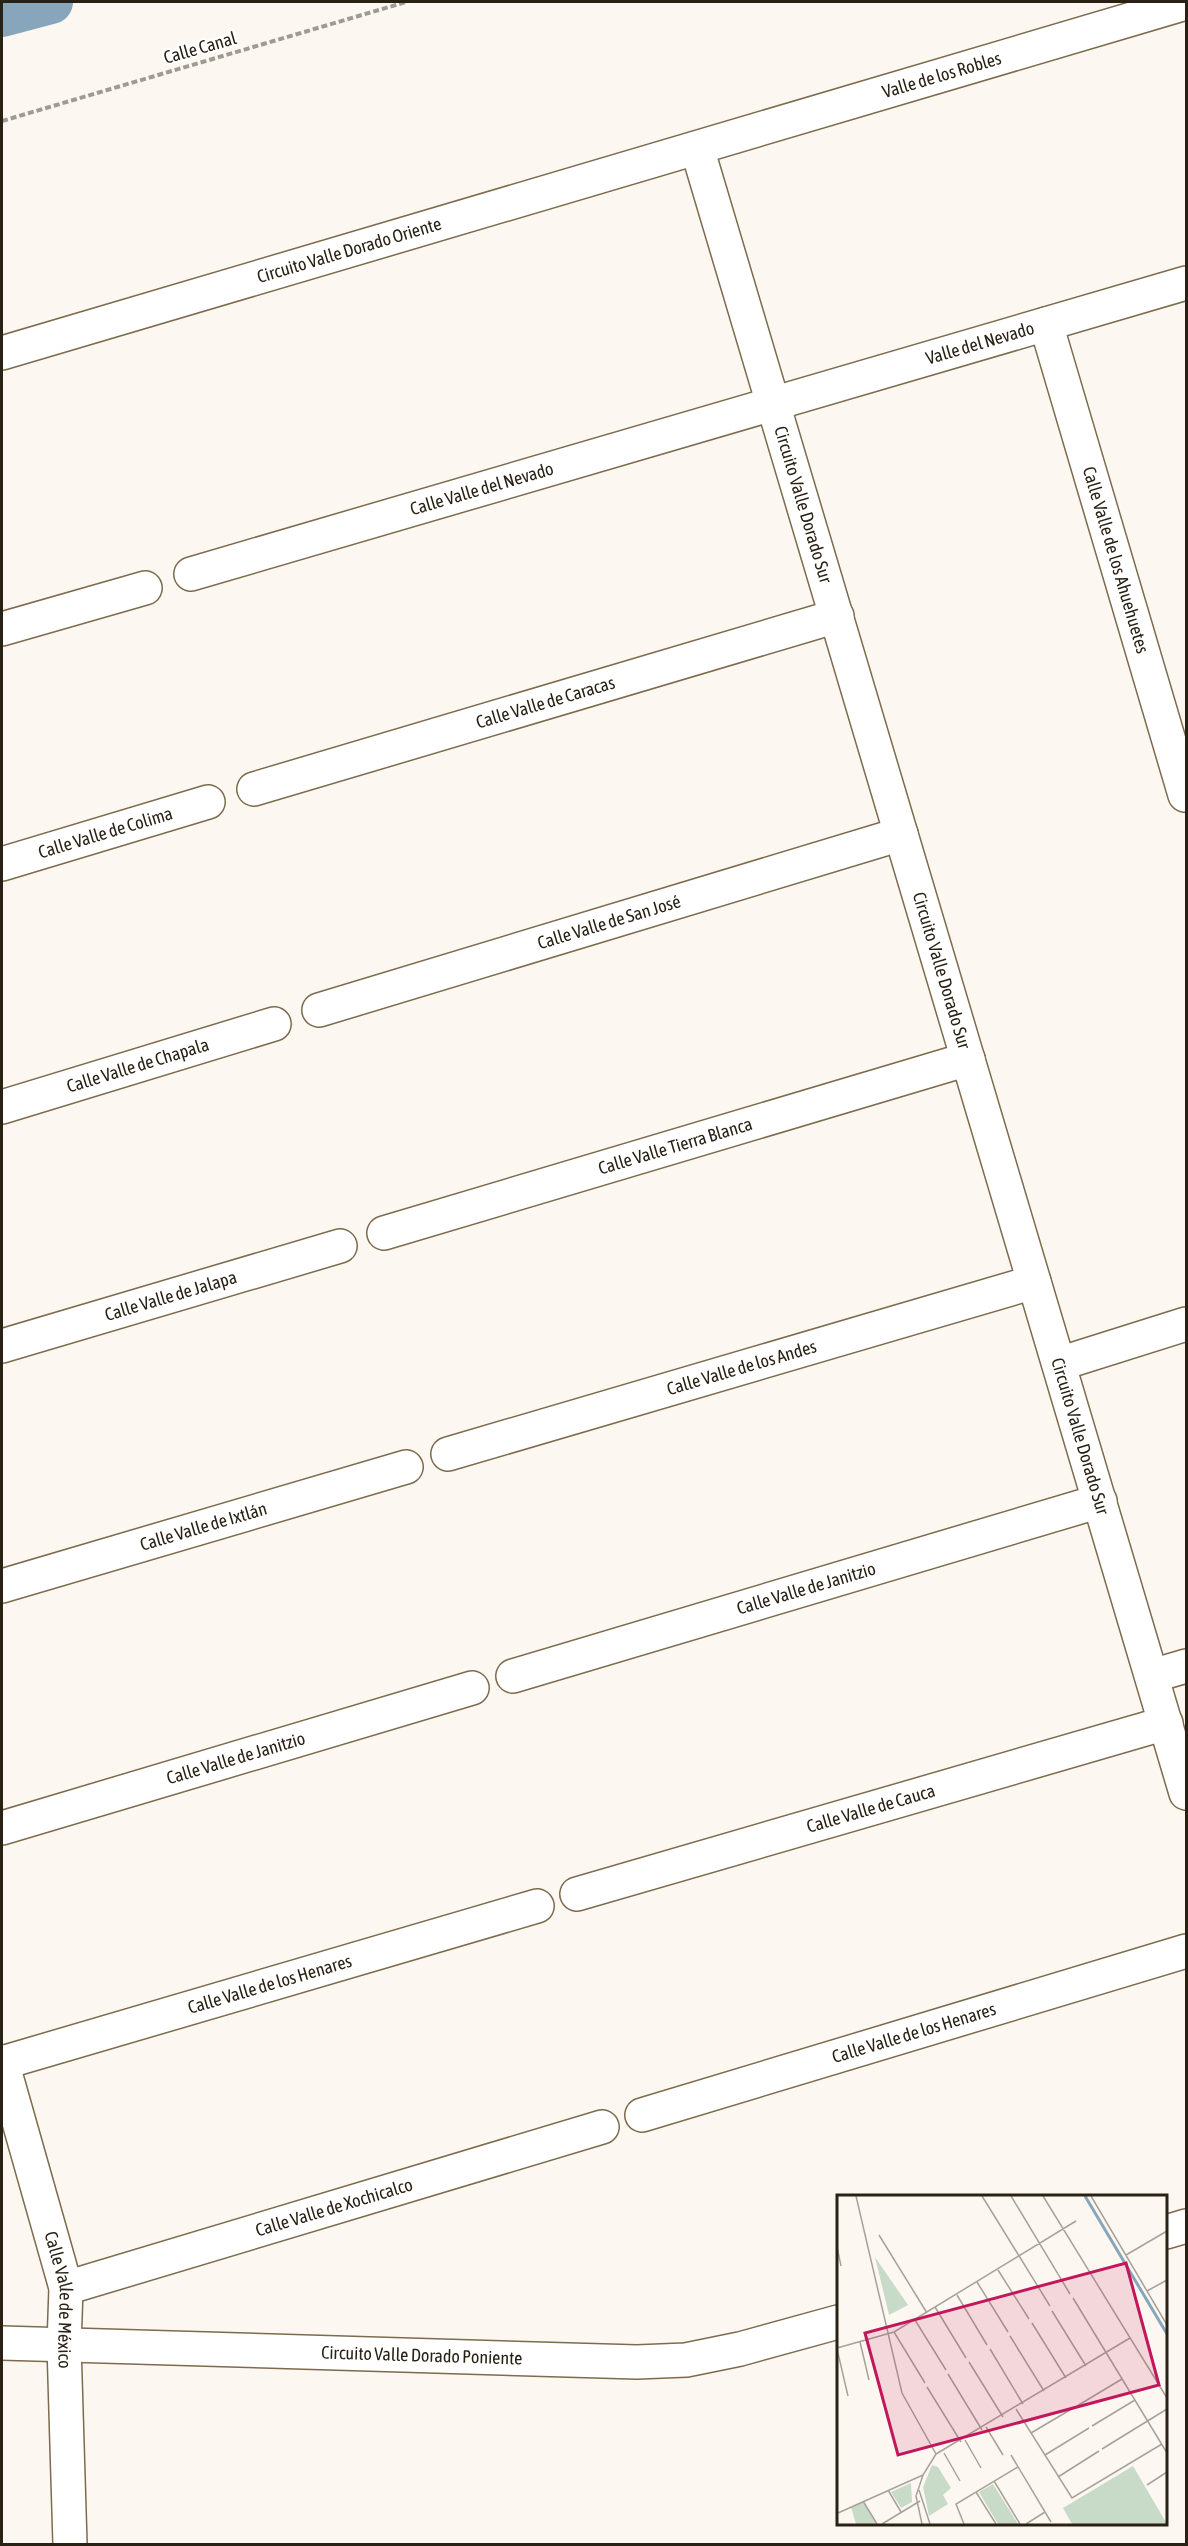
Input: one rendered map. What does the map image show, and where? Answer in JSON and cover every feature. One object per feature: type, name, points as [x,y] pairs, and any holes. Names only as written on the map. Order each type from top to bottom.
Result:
[{"type":"street","name":"Valle de los Robles","points":[[697,148],[1186,3]]},
{"type":"street","name":"Circuito Valle Dorado Oriente","points":[[2,353],[697,148]]},
{"type":"street","name":"Circuito Valle Dorado Sur","points":[[697,148],[1186,1793]]},
{"type":"street","name":"Valle del Nevado","points":[[773,404],[1186,283]]},
{"type":"street","name":"Calle Valle de los Ahuehuetes","points":[[1046,324],[1185,795]]},
{"type":"street","name":"Calle Valle del Nevado","points":[[191,574],[773,404]]},
{"type":"street","points":[[2,629],[145,588]]},
{"type":"street","name":"Calle Valle de Caracas","points":[[254,789],[837,616]]},
{"type":"street","name":"Calle Valle de Colima","points":[[2,864],[208,802]]},
{"type":"street","name":"Calle Valle de San José","points":[[319,1010],[901,834]]},
{"type":"street","name":"Calle Valle de Chapala","points":[[2,1107],[274,1024]]},
{"type":"street","name":"Calle Valle Tierra Blanca","points":[[384,1233],[968,1059]]},
{"type":"street","name":"Calle Valle de Jalapa","points":[[2,1346],[340,1246]]},
{"type":"street","name":"Calle Valle de los Andes","points":[[448,1454],[1034,1282]]},
{"type":"street","points":[[1059,1364],[1186,1324]]},
{"type":"street","name":"Calle Valle de Ixtlán","points":[[2,1586],[406,1467]]},
{"type":"street","name":"Calle Valle de Janitzio","points":[[513,1676],[1100,1502]]},
{"type":"street","points":[[1152,1676],[1186,1666]]},
{"type":"street","name":"Calle Valle de Janitzio","points":[[2,1828],[472,1688]]},
{"type":"street","name":"Calle Valle de Cauca","points":[[577,1894],[1166,1722]]},
{"type":"street","name":"Calle Valle de los Henares","points":[[2,2063],[537,1906]]},
{"type":"street","name":"Calle Valle de los Henares","points":[[642,2115],[1186,1951]]},
{"type":"street","name":"Calle Valle de México","points":[[2,2063],[66,2288],[64,2345],[70,2544]]},
{"type":"street","name":"Calle Valle de Xochicalco","points":[[66,2288],[602,2127]]},
{"type":"street","points":[[1167,2232],[1186,2226]]},
{"type":"street","name":"Circuito Valle Dorado Poniente","points":[[2,2343],[637,2362],[686,2360],[837,2322]]},
{"type":"path","name":"Calle Canal","points":[[2,121],[406,2]]},
{"type":"waterway","points":[[2,15],[51,2]]}]
